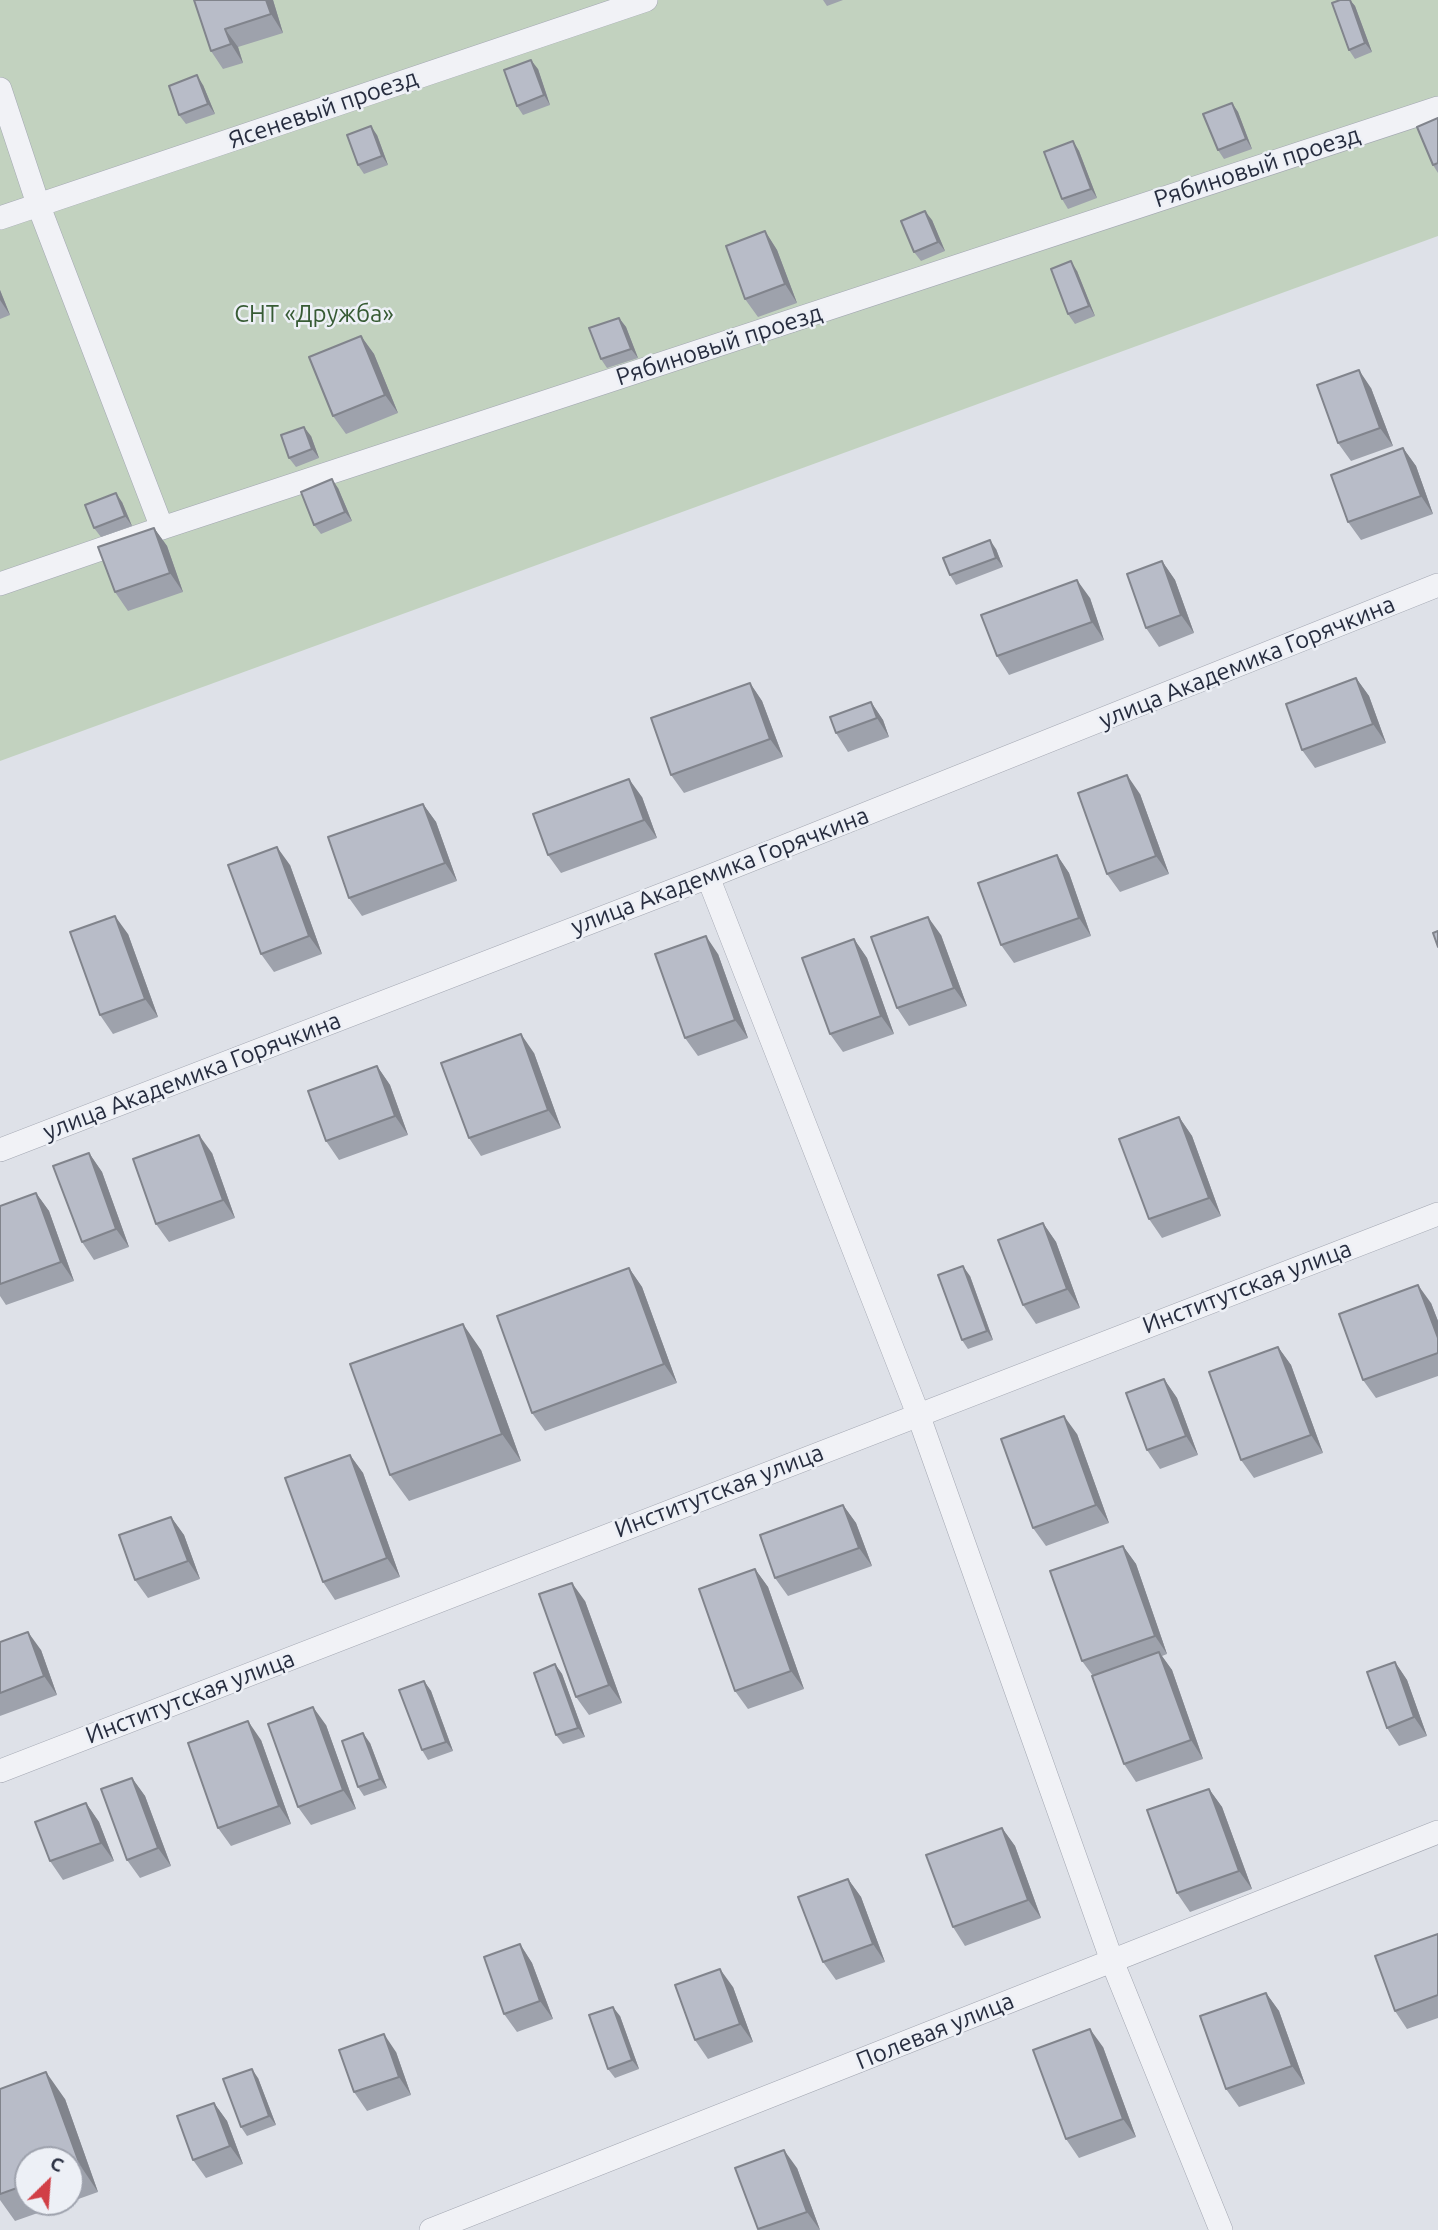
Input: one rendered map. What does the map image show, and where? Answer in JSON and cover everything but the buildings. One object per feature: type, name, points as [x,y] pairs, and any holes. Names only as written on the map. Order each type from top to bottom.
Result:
[{"type":"lane","name":"Ясеневый проезд","points":[[0,218],[646,0]]},
{"type":"lane","points":[[0,89],[38,204],[162,528]]},
{"type":"lane","name":"Рябиновый проезд","points":[[0,584],[162,528],[1438,108]]},
{"type":"lane","name":"улица Академика Горячкина","points":[[0,1150],[708,877],[1438,585]]},
{"type":"lane","points":[[708,877],[918,1414],[1112,1961],[1222,2230]]},
{"type":"lane","name":"Институтская улица","points":[[0,1771],[1438,1214]]},
{"type":"lane","name":"Полевая улица","points":[[431,2230],[1438,1832]]},
{"type":"green space","name":"СНТ «Дружба»","points":[[0,0],[1438,0],[1438,236],[0,761]]}]
